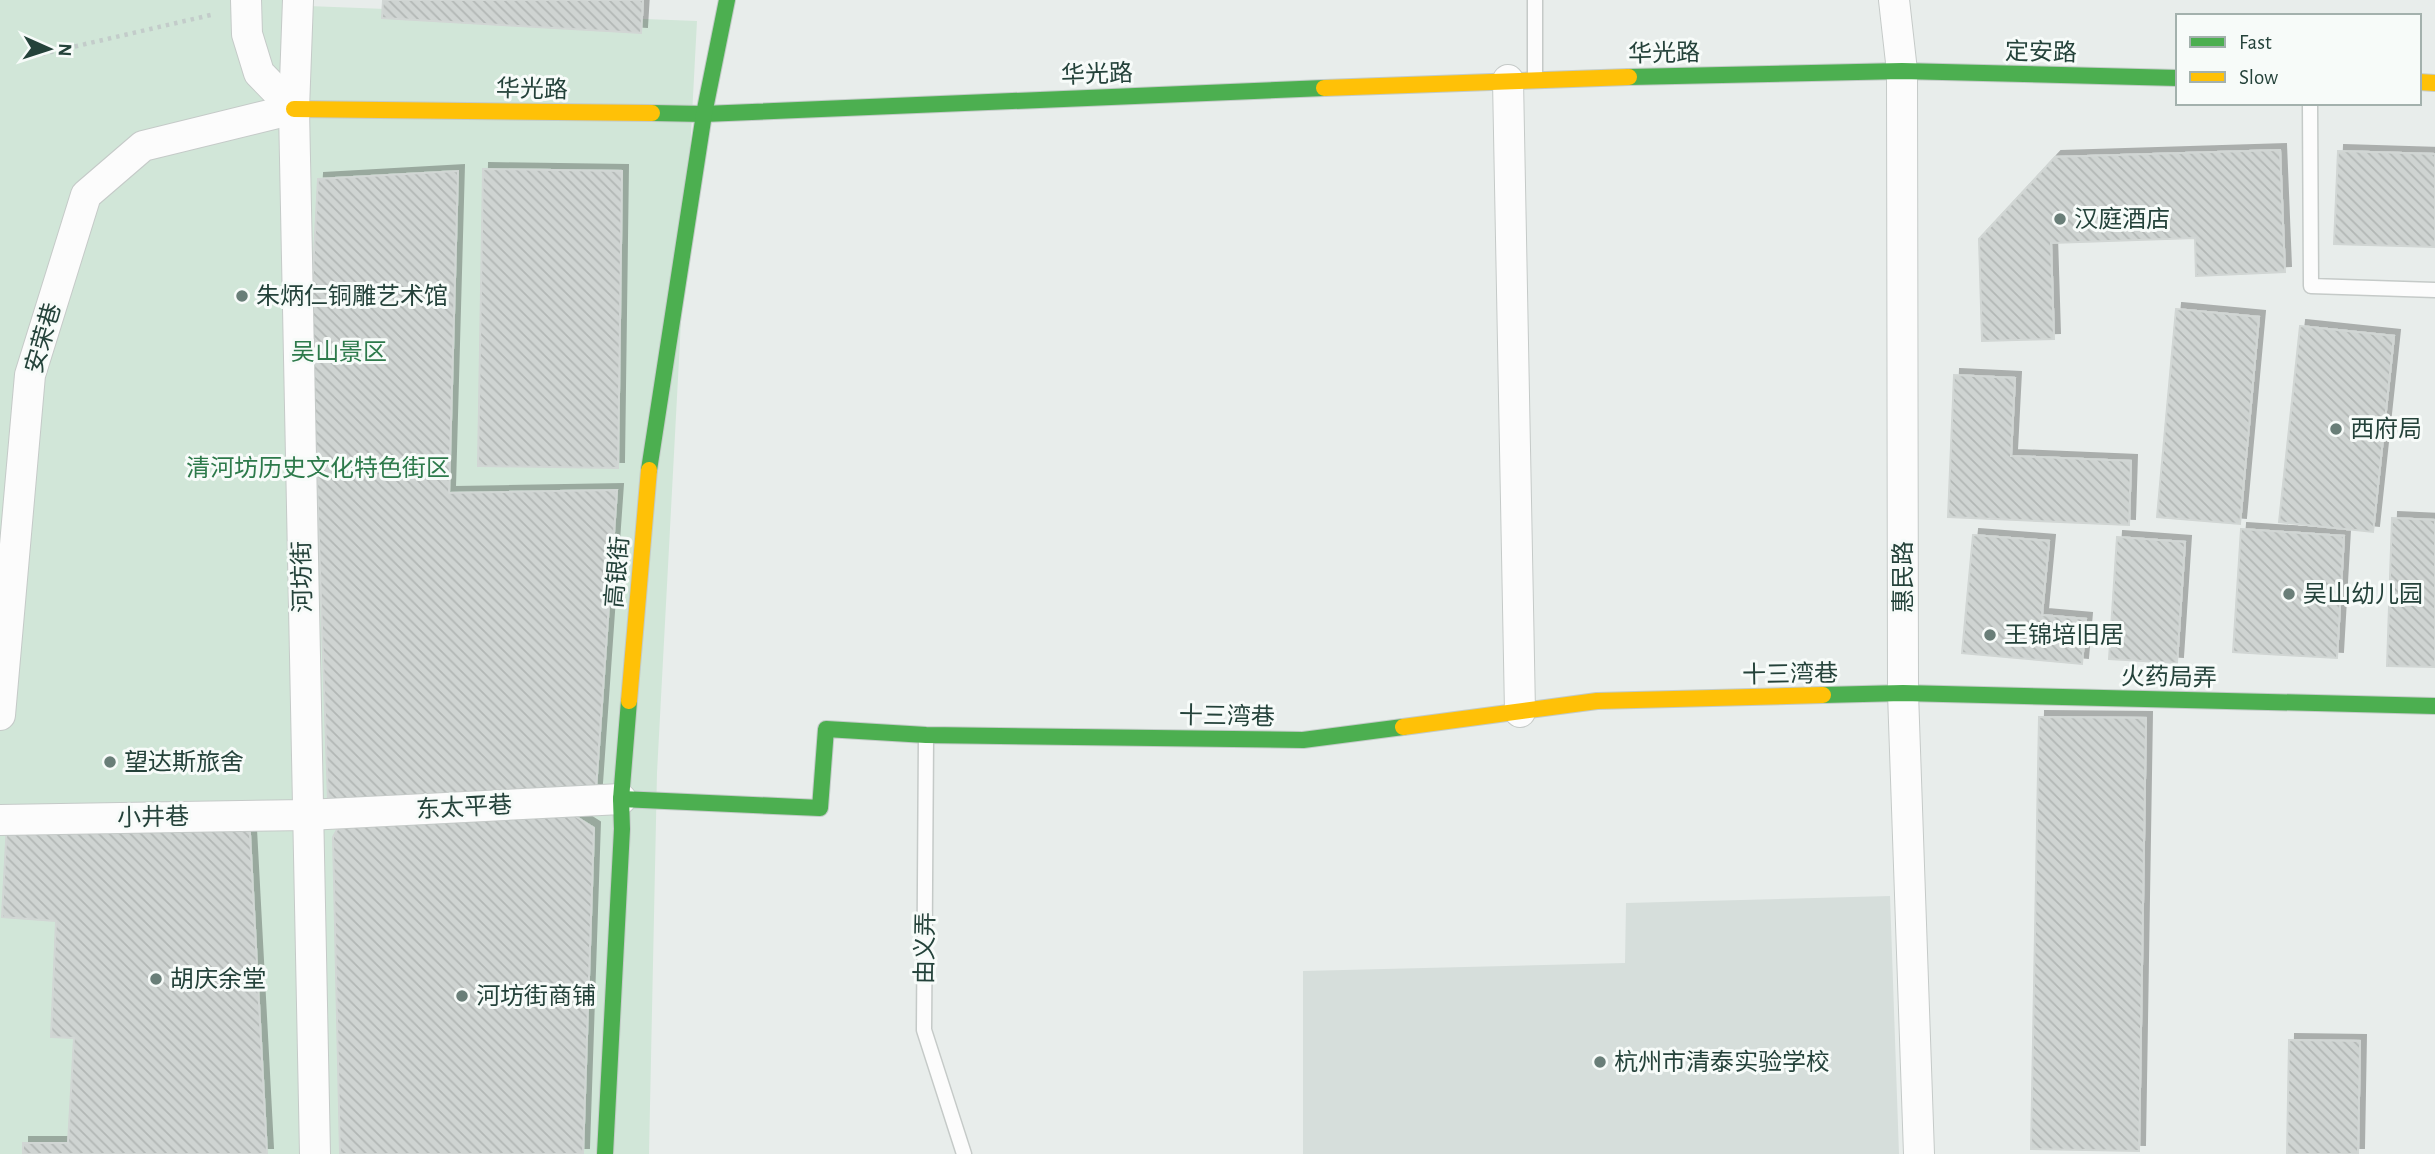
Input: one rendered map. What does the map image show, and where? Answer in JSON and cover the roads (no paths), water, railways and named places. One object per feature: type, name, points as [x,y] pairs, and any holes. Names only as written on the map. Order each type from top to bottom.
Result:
[{"type":"street","name":"河坊街","points":[[298,0],[294,109],[315,1154]]},
{"type":"street","name":"高银街","points":[[605,1154],[622,828],[621,799],[646,484],[704,114],[727,0]]},
{"type":"street","name":"惠民路","points":[[1894,0],[1902,71],[1903,693],[1919,1154]]},
{"type":"street","points":[[246,3],[247,34],[259,73],[294,109]]},
{"type":"street","name":"华光路","points":[[294,109],[704,114],[1522,79],[1902,71]]},
{"type":"street","name":"定安路","points":[[1902,71],[2176,78]]},
{"type":"street","points":[[1520,712],[1522,79]]},
{"type":"street","name":"安荣巷","points":[[0,715],[30,375],[86,195],[143,146],[294,109]]},
{"type":"street","name":"火药局弄","points":[[1903,693],[2435,706]]},
{"type":"street","name":"十三湾巷","points":[[621,799],[820,807],[826,729],[926,735],[1303,740],[1597,701],[1903,693]]},
{"type":"street","name":"东太平巷","points":[[307,815],[621,799]]},
{"type":"street","name":"小井巷","points":[[0,820],[307,815]]},
{"type":"lane","points":[[1522,79],[1535,0]]},
{"type":"lane","points":[[2310,105],[2312,286],[2435,290]]},
{"type":"lane","name":"由义弄","points":[[926,735],[924,1030],[964,1154]]},
{"type":"place","name":"汉庭酒店","points":[[2060,219]]},
{"type":"place","name":"朱炳仁铜雕艺术馆","points":[[242,296]]},
{"type":"place","name":"西府局","points":[[2336,429]]},
{"type":"place","name":"吴山幼儿园","points":[[2289,594]]},
{"type":"place","name":"王锦培旧居","points":[[1990,635]]},
{"type":"place","name":"望达斯旅舍","points":[[110,762]]},
{"type":"place","name":"胡庆余堂","points":[[156,979]]},
{"type":"place","name":"河坊街商铺","points":[[462,996]]},
{"type":"place","name":"杭州市清泰实验学校","points":[[1600,1062]]},
{"type":"park label","name":"吴山景区","points":[[339,352]]},
{"type":"park label","name":"清河坊历史文化特色街区","points":[[318,468]]}]
